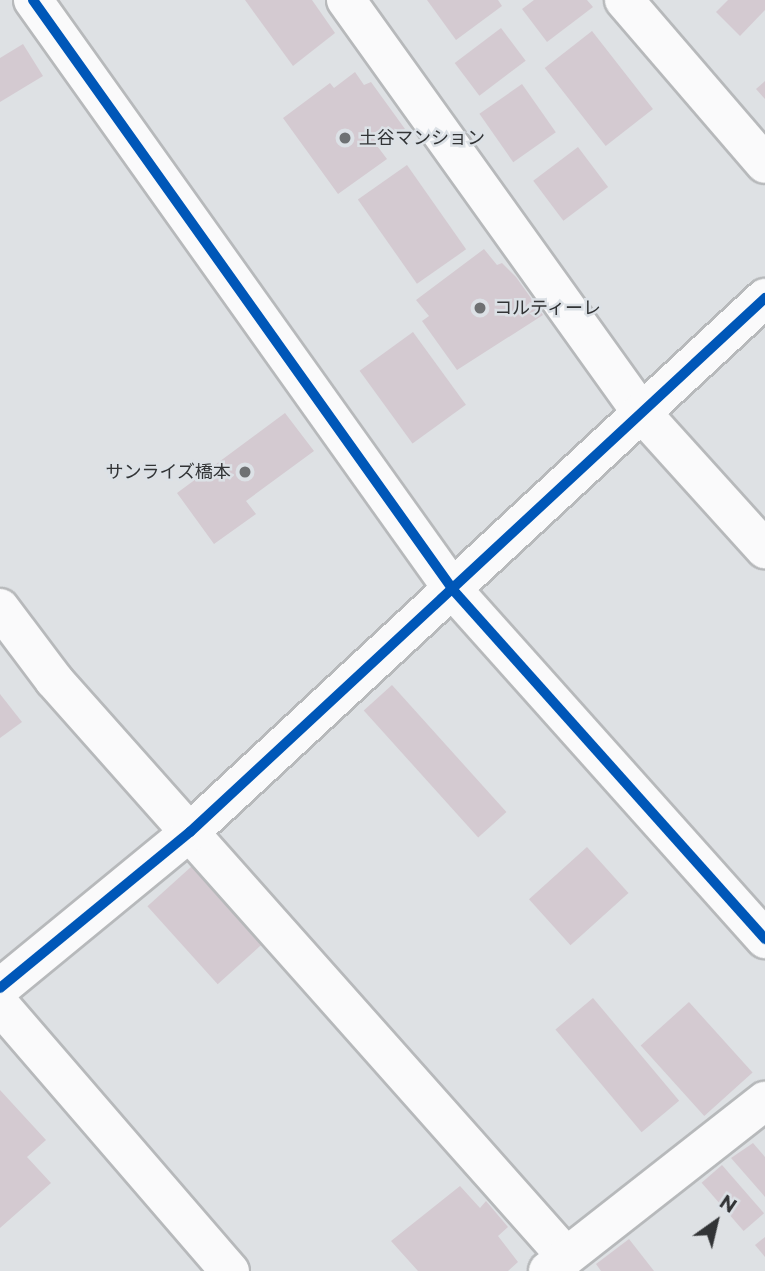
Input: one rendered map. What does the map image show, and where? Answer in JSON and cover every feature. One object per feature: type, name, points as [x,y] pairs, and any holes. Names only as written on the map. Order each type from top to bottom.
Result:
[{"type":"street","points":[[33,0],[454,591],[765,939]]},
{"type":"street","points":[[346,0],[641,412],[765,549]]},
{"type":"street","points":[[624,0],[765,164]]},
{"type":"street","points":[[0,988],[190,832],[454,591],[765,298]]},
{"type":"street","points":[[0,608],[54,680],[190,832],[557,1263],[762,1110]]},
{"type":"street","points":[[0,1005],[230,1271]]},
{"type":"building","points":[[245,0],[312,0],[335,33],[293,66]]},
{"type":"building","points":[[427,0],[498,0],[502,6],[456,40]]},
{"type":"building","points":[[534,0],[587,0],[593,7],[547,42],[522,9]]},
{"type":"building","points":[[728,0],[765,0],[765,10],[740,36],[716,12]]},
{"type":"building","points":[[501,28],[526,61],[479,96],[455,63]]},
{"type":"building","points":[[592,31],[653,109],[606,146],[545,68]]},
{"type":"building","points":[[23,44],[43,76],[0,102],[0,58]]},
{"type":"building","name":"土谷マンション","points":[[355,72],[364,85],[371,82],[405,129],[378,147],[387,159],[338,194],[283,118],[330,83],[334,88]]},
{"type":"building","points":[[765,81],[765,99],[756,89]]},
{"type":"building","points":[[522,84],[556,132],[513,162],[479,114]]},
{"type":"building","points":[[578,147],[608,187],[563,221],[533,181]]},
{"type":"building","points":[[407,165],[466,249],[417,284],[358,199]]},
{"type":"building","name":"コルティーレ","points":[[484,249],[497,265],[502,263],[516,277],[543,315],[457,370],[422,321],[429,316],[416,300]]},
{"type":"building","points":[[413,332],[466,405],[413,444],[360,371]]},
{"type":"building","name":"サンライズ橋本","points":[[285,413],[314,451],[246,501],[256,514],[214,544],[177,493]]},
{"type":"building","points":[[392,685],[506,812],[478,838],[364,710]]},
{"type":"building","points":[[0,694],[22,722],[0,738]]},
{"type":"building","points":[[587,847],[628,893],[571,945],[529,899]]},
{"type":"building","points":[[192,866],[262,944],[218,984],[147,906]]},
{"type":"building","points":[[593,998],[679,1101],[642,1132],[555,1029]]},
{"type":"building","points":[[689,1002],[753,1073],[704,1116],[641,1045]]},
{"type":"building","points":[[0,1090],[46,1140],[27,1157],[51,1183],[0,1228]]},
{"type":"building","points":[[753,1143],[765,1157],[765,1197],[731,1158]]},
{"type":"building","points":[[722,1165],[764,1213],[744,1231],[702,1183]]},
{"type":"building","points":[[460,1186],[480,1208],[486,1201],[508,1227],[498,1236],[518,1262],[508,1271],[418,1271],[391,1241]]},
{"type":"building","points":[[765,1237],[765,1257],[755,1245]]},
{"type":"building","points":[[629,1239],[654,1271],[601,1271],[596,1264]]},
{"type":"cycle path","points":[[33,0],[454,591],[765,939]]},
{"type":"cycle path","points":[[0,988],[190,832],[765,298]]},
{"type":"place","name":"土谷マンション","points":[[345,138]]},
{"type":"place","name":"コルティーレ","points":[[480,308]]},
{"type":"place","name":"サンライズ橋本","points":[[245,472]]}]
